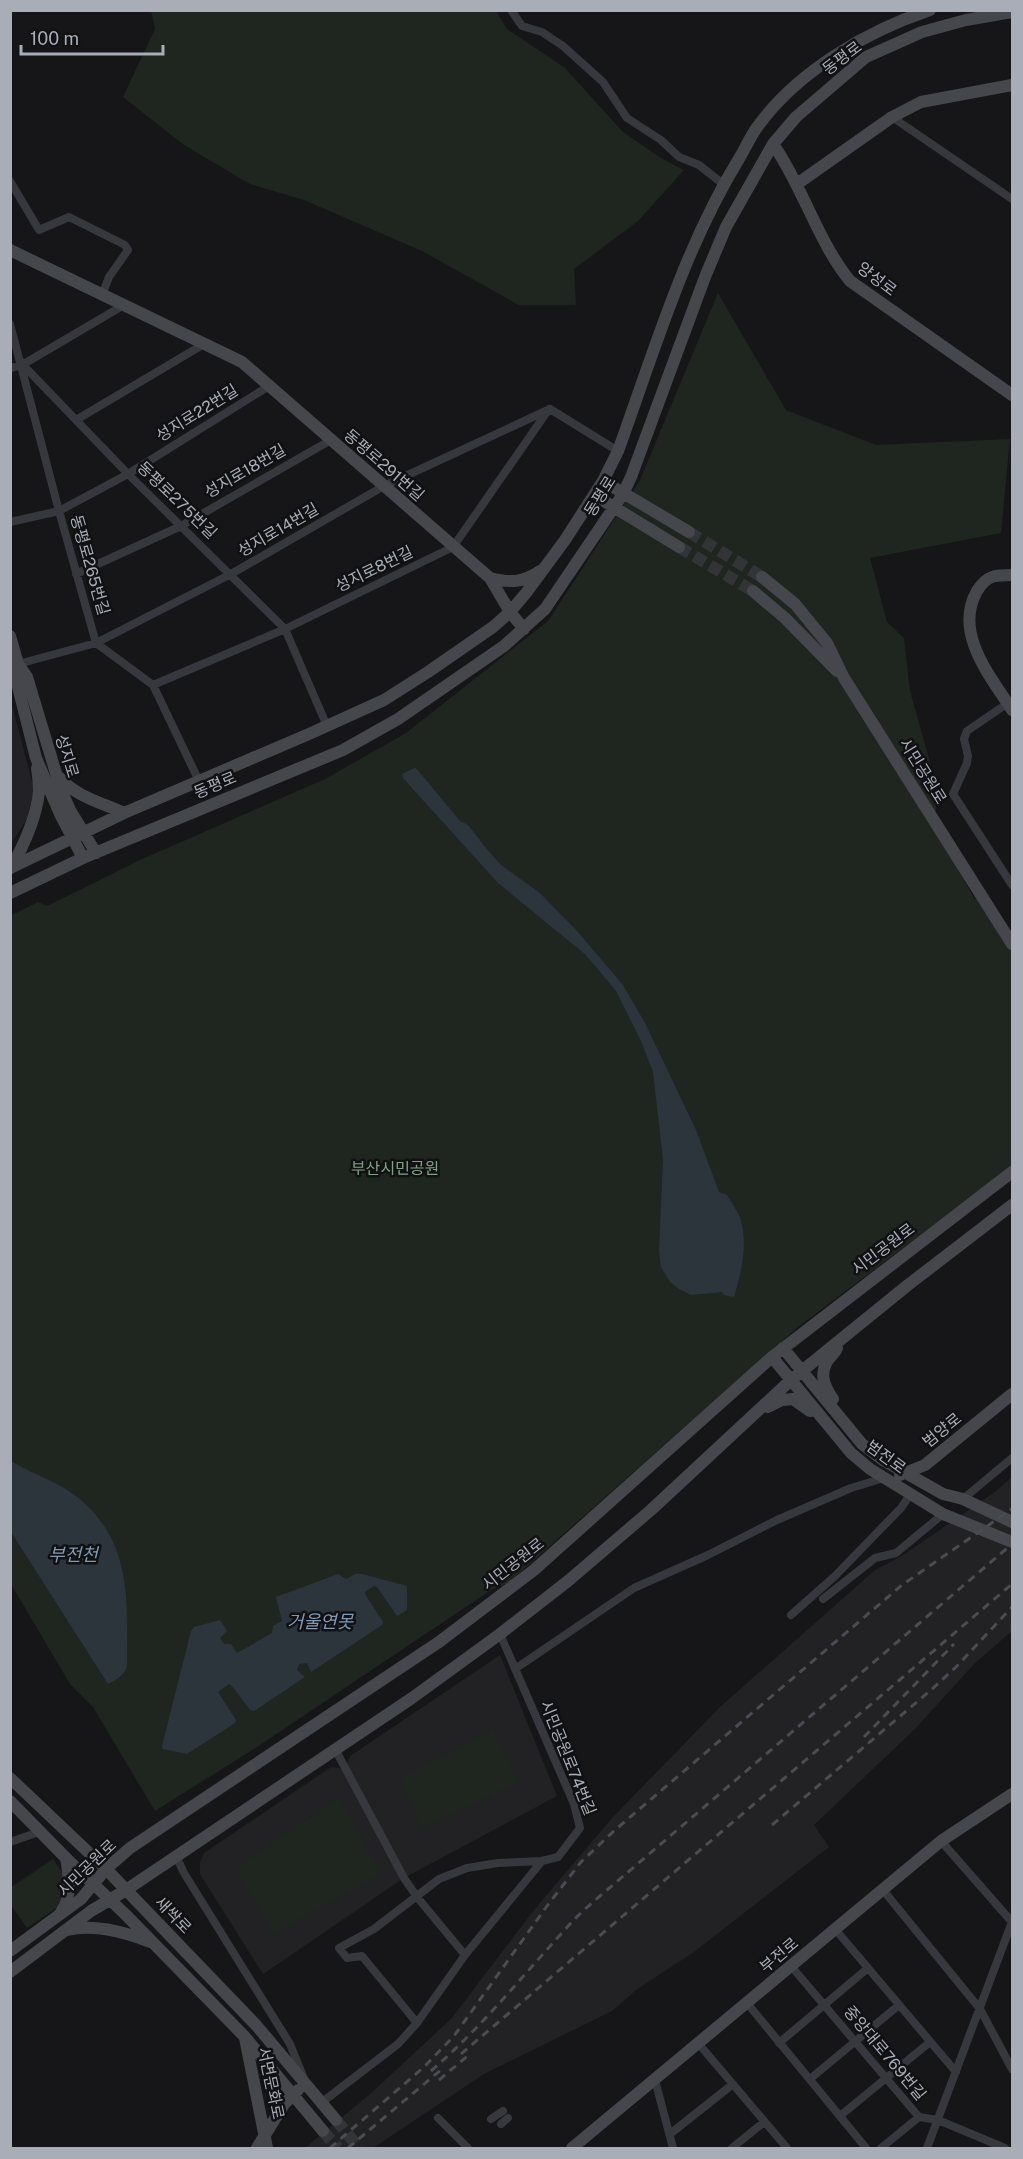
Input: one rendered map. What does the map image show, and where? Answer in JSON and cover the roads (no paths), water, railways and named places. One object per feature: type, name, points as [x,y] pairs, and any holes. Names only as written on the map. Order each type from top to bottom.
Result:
[{"type":"main road","name":"동평로","points":[[11,868],[124,813],[384,700],[510,612],[546,568],[603,481],[618,451],[687,259],[723,184],[758,126],[800,84],[853,43],[888,26],[930,10]]},
{"type":"main road","name":"동평로","points":[[10,893],[83,858],[343,750],[398,719],[504,646],[524,629],[545,609],[623,494],[726,227],[772,144],[796,117],[866,57],[922,32],[966,20],[1012,12]]},
{"type":"main road","points":[[797,184],[892,117],[921,102],[1012,85]]},
{"type":"main road","name":"양성로","points":[[772,144],[797,184],[838,267],[850,282],[1012,395]]},
{"type":"main road","name":"동평로291번길","points":[[10,250],[242,362],[490,578],[510,612],[524,629]]},
{"type":"main road","points":[[603,481],[689,532]]},
{"type":"main road","points":[[594,495],[680,547]]},
{"type":"main road","points":[[490,578],[523,580],[532,578],[546,568]]},
{"type":"main road","points":[[1010,707],[977,654],[970,634],[970,615],[974,597],[984,580],[997,575],[1012,575]]},
{"type":"main road","name":"시민공원로","points":[[762,577],[795,603],[827,643],[844,678],[1012,944]]},
{"type":"main road","name":"시민공원로","points":[[753,591],[785,618],[844,678]]},
{"type":"main road","name":"성지로","points":[[10,636],[18,664],[27,677],[56,775],[70,810],[96,853]]},
{"type":"main road","name":"성지로","points":[[11,868],[32,822],[39,791],[36,758],[16,679],[18,664]]},
{"type":"main road","name":"성지로","points":[[36,758],[71,838],[83,858]]},
{"type":"main road","points":[[56,775],[69,789],[83,797],[124,813]]},
{"type":"main road","name":"시민공원로","points":[[10,1951],[81,1899],[106,1869],[130,1848],[439,1642],[534,1570],[772,1356],[1012,1172]]},
{"type":"main road","name":"시민공원로","points":[[10,1972],[91,1911],[126,1890],[412,1698],[500,1634],[568,1581],[651,1510],[792,1379],[1012,1205]]},
{"type":"main road","points":[[837,1414],[834,1401],[825,1386],[823,1374],[826,1362],[835,1353],[840,1340]]},
{"type":"main road","name":"범전로","points":[[783,1348],[862,1444],[883,1460],[944,1494],[963,1499],[1012,1522]]},
{"type":"main road","name":"범전로","points":[[772,1356],[851,1453],[870,1469],[943,1514],[1012,1542]]},
{"type":"main road","name":"범양로","points":[[884,1478],[905,1474],[925,1465],[1012,1394]]},
{"type":"main road","points":[[753,1414],[775,1402],[793,1399],[822,1418]]},
{"type":"main road","name":"새싹로","points":[[10,1778],[106,1869],[256,2025],[336,2120]]},
{"type":"main road","name":"부전로","points":[[572,2148],[941,1841],[1012,1794]]},
{"type":"main road","name":"새싹로","points":[[10,1801],[93,1885],[111,1899],[245,2037],[323,2131]]},
{"type":"main road","points":[[52,1922],[66,1906],[69,1871],[66,1858]]},
{"type":"main road","points":[[63,1931],[79,1927],[109,1931],[155,1944]]},
{"type":"main road","name":"서면문화로","points":[[245,2037],[267,2148]]},
{"type":"main road","name":"서면문화로","points":[[265,2136],[284,2104],[305,2083]]},
{"type":"main road","points":[[256,2148],[265,2136]]},
{"type":"street","points":[[511,10],[522,26],[542,32],[563,46],[603,82],[627,118],[661,140],[679,158],[699,165],[723,184]]},
{"type":"street","points":[[892,117],[1012,199]]},
{"type":"street","points":[[10,181],[39,230],[69,217],[125,245],[128,250],[109,278],[102,295]]},
{"type":"street","points":[[10,368],[22,365],[124,305]]},
{"type":"street","name":"동평로265번길","points":[[10,324],[96,643]]},
{"type":"street","points":[[76,420],[204,344]]},
{"type":"street","name":"동평로275번길","points":[[22,365],[128,474],[285,629],[327,726]]},
{"type":"street","name":"성지로22번길","points":[[10,522],[59,511],[128,474],[269,386]]},
{"type":"street","points":[[550,409],[618,451]]},
{"type":"street","name":"성지로14번길","points":[[18,664],[96,643],[231,574],[384,486],[550,409]]},
{"type":"street","name":"성지로8번길","points":[[153,685],[285,629],[453,547],[550,409]]},
{"type":"street","name":"성지로18번길","points":[[76,574],[181,526],[331,440]]},
{"type":"street","points":[[96,643],[153,685],[199,782]]},
{"type":"street","points":[[1010,707],[967,731],[964,739],[968,756],[967,763],[953,794],[1012,885]]},
{"type":"street","points":[[963,1499],[1009,1465],[1012,1458]]},
{"type":"street","points":[[515,1669],[634,1588],[708,1555],[777,1520],[852,1488],[884,1478]]},
{"type":"street","points":[[791,1615],[843,1568],[901,1508],[910,1495]]},
{"type":"street","points":[[823,1599],[875,1558],[896,1553],[943,1514]]},
{"type":"street","name":"시민공원로74번길","points":[[417,2023],[362,1956],[347,1958],[339,1948],[374,1929],[438,1880],[467,1868],[498,1863],[542,1861],[558,1857],[580,1828],[574,1804],[500,1634]]},
{"type":"street","points":[[335,1749],[404,1878],[465,1956]]},
{"type":"street","points":[[10,1842],[42,1832]]},
{"type":"street","points":[[927,2148],[1012,1922],[941,1841]]},
{"type":"street","name":"새싹로","points":[[177,1856],[184,1873],[290,2044],[305,2083]]},
{"type":"street","points":[[321,2103],[398,2044],[417,2023],[465,1956],[542,1861]]},
{"type":"street","points":[[883,1890],[980,2009],[1012,2069]]},
{"type":"street","points":[[835,1929],[956,2072]]},
{"type":"street","name":"중앙대로769번길","points":[[791,1966],[919,2116],[938,2120],[1005,2148]]},
{"type":"street","points":[[779,2043],[868,1968]]},
{"type":"street","points":[[747,2003],[866,2148]]},
{"type":"street","points":[[810,2079],[899,2005]]},
{"type":"street","points":[[840,2116],[930,2042]]},
{"type":"street","points":[[698,2043],[787,2148]]},
{"type":"street","points":[[655,2080],[674,2148]]},
{"type":"street","points":[[670,2134],[733,2084]]},
{"type":"street","points":[[881,2148],[919,2116]]},
{"type":"street","points":[[491,2119],[504,2117]]},
{"type":"street","points":[[438,2118],[468,2148]]},
{"type":"street","points":[[732,2148],[764,2122]]},
{"type":"water","points":[[414,768],[460,821],[468,825],[501,865],[540,893],[577,931],[623,985],[645,1023],[696,1130],[719,1192],[727,1195],[740,1217],[744,1252],[734,1297],[724,1295],[722,1292],[691,1295],[670,1282],[661,1267],[659,1251],[663,1159],[653,1072],[641,1041],[616,991],[586,955],[498,883],[403,778],[402,774]]},
{"type":"water","name":"부전천","points":[[11,1461],[76,1496],[95,1514],[108,1532],[117,1552],[126,1595],[127,1666],[122,1675],[108,1684],[11,1532]]},
{"type":"water","name":"거울연못","points":[[338,1574],[346,1579],[355,1574],[362,1574],[407,1586],[407,1610],[397,1616],[374,1586],[365,1594],[383,1622],[382,1625],[311,1672],[307,1663],[299,1664],[297,1670],[305,1677],[254,1711],[250,1710],[229,1684],[218,1692],[236,1720],[235,1723],[187,1754],[163,1749],[191,1631],[194,1627],[220,1620],[227,1631],[220,1638],[224,1644],[231,1644],[237,1653],[272,1633],[273,1626],[282,1621],[276,1597]]},
{"type":"tunnel","points":[[689,532],[762,577]]},
{"type":"tunnel","points":[[679,547],[753,591]]},
{"type":"tunnel","points":[[336,2120],[359,2148]]},
{"type":"tunnel","points":[[323,2131],[338,2148]]},
{"type":"railway","points":[[330,2148],[424,2067],[454,2036],[581,1862],[615,1830],[902,1585],[1012,1509]]},
{"type":"railway","points":[[431,2071],[485,2018],[588,1907],[1012,1544]]},
{"type":"railway","points":[[461,2054],[1012,1584]]},
{"type":"railway","points":[[772,1825],[931,1690],[957,1666],[1012,1607]]},
{"type":"railway","points":[[864,1737],[954,1644]]},
{"type":"railway","points":[[439,2080],[471,2053]]},
{"type":"railway","points":[[348,2148],[442,2069]]},
{"type":"park label","name":"부산시민공원","points":[[395,1168]]}]
